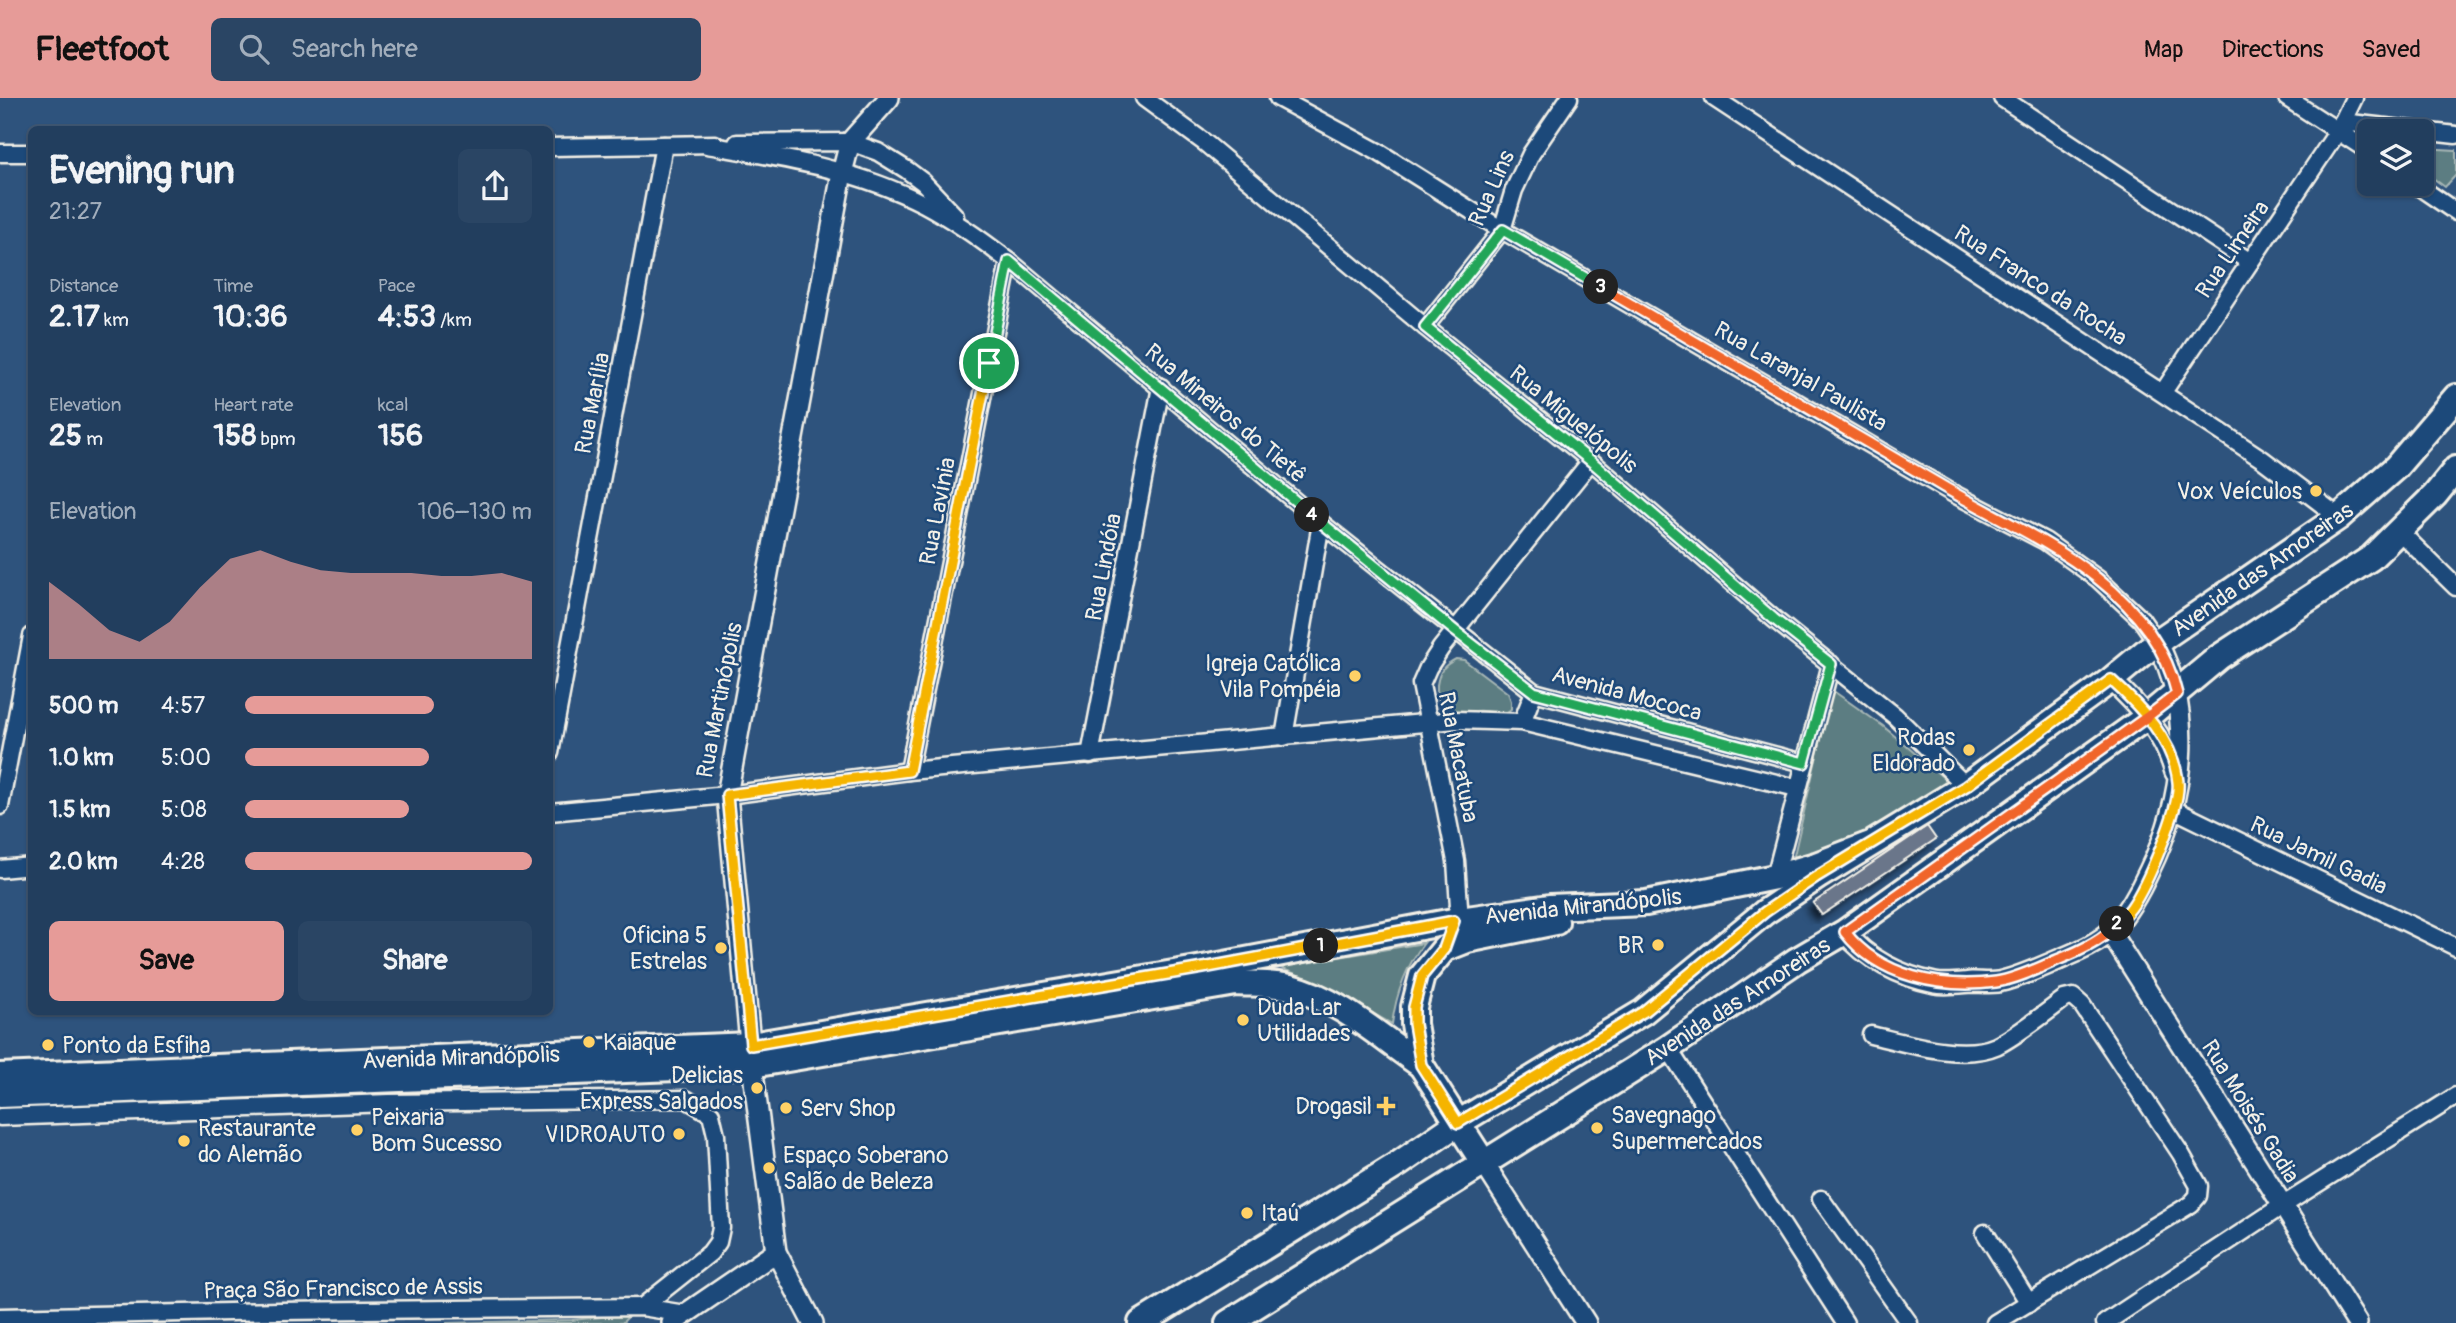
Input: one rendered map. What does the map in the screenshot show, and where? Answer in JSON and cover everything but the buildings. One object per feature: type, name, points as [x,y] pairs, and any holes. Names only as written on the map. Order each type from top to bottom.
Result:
[{"type":"main road","name":"Avenida das Amoreiras","points":[[1141,1323],[1400,1163],[1458,1123],[1643,1012],[1765,912],[1966,786],[2111,680],[2157,642],[2339,517],[2396,467],[2456,397]]},
{"type":"main road","name":"Avenida das Amoreiras","points":[[1227,1323],[1668,1048],[1797,960],[1845,932],[2147,717],[2219,657],[2371,558],[2435,495],[2456,469]]},
{"type":"main road","name":"Avenida Mirandópolis","points":[[0,1076],[752,1055],[1454,921],[1550,907],[1646,903],[1774,877],[1816,865],[1868,845]]},
{"type":"main road","points":[[1483,1162],[1421,1065],[1414,1007],[1422,976],[1444,949],[1467,940],[1646,903]]},
{"type":"main road","name":"Avenida Mirandópolis","points":[[0,1095],[752,1055],[1236,983],[1290,987],[1315,996],[1350,1014],[1421,1065]]},
{"type":"street","name":"Rua Martinópolis","points":[[813,1323],[776,1252],[752,1055],[727,795],[842,173],[850,142],[889,98]]},
{"type":"street","name":"Rua Miguelópolis","points":[[1146,98],[1204,142],[1425,327],[1591,461],[1774,619],[1895,716],[1966,786]]},
{"type":"street","name":"Rua Laranjal Paulista","points":[[1278,98],[1380,153],[1503,230],[1954,494],[2045,541],[2098,579],[2140,619],[2157,642],[2173,676],[2177,694],[2181,736],[2179,783],[2160,850],[2132,906],[2110,932],[2072,954],[1998,982],[1936,983],[1878,962],[1857,948],[1845,932]]},
{"type":"street","name":"Rua Lins","points":[[1425,327],[1503,230],[1514,190],[1531,154],[1569,98]]},
{"type":"street","name":"Rua Franco da Rocha","points":[[1714,98],[2262,459],[2339,517]]},
{"type":"street","points":[[2002,98],[2250,262]]},
{"type":"street","points":[[2287,98],[2340,126],[2357,141]]},
{"type":"street","name":"Rua Limeira","points":[[2162,392],[2340,126],[2354,98]]},
{"type":"street","points":[[2340,126],[2456,135]]},
{"type":"street","name":"Rua Mineiros do Tietê","points":[[553,147],[850,142],[878,152],[907,170],[931,190],[968,230]]},
{"type":"street","name":"Rua Marília","points":[[553,737],[664,145]]},
{"type":"street","name":"Rua Mineiros do Tietê","points":[[707,145],[800,161],[842,173],[901,194],[968,230],[1009,261],[1321,523],[1455,631]]},
{"type":"street","points":[[0,153],[28,153]]},
{"type":"street","points":[[2434,195],[2454,206]]},
{"type":"street","name":"Rua Lavínia","points":[[909,771],[1009,261]]},
{"type":"street","name":"Rua Lindóia","points":[[1090,755],[1161,387]]},
{"type":"street","name":"Rua Macatuba","points":[[1444,949],[1459,906],[1455,861],[1422,684],[1428,668],[1455,631],[1591,461]]},
{"type":"street","points":[[1284,737],[1321,523]]},
{"type":"street","points":[[2399,531],[2456,587]]},
{"type":"street","name":"Avenida Mococa","points":[[1455,631],[1534,692],[1804,763]]},
{"type":"street","points":[[0,806],[28,657]]},
{"type":"street","points":[[1774,877],[1831,664]]},
{"type":"street","points":[[2111,680],[2139,705],[2147,717],[2165,746],[2179,783]]},
{"type":"street","points":[[1522,722],[1534,692]]},
{"type":"street","points":[[553,812],[727,795],[909,771],[1428,722],[1496,720],[1522,722],[1797,788]]},
{"type":"street","name":"Rua Jamil Gadia","points":[[2173,809],[2452,944]]},
{"type":"street","points":[[0,869],[28,866]]},
{"type":"street","name":"Rua Moisés Gadia","points":[[2110,932],[2354,1320]]},
{"type":"street","points":[[1871,1035],[1924,1047],[1963,1052],[1977,1050],[1996,1046],[2064,999],[2073,997],[2082,1005],[2181,1154],[2199,1186],[2198,1196],[2191,1204],[1995,1323]]},
{"type":"street","points":[[1668,1048],[1845,1323]]},
{"type":"street","points":[[2105,1323],[2282,1206],[2456,1096]]},
{"type":"street","name":"Avenida Mirandópolis","points":[[0,1117],[389,1103],[686,1099],[711,1114],[716,1135],[721,1228],[718,1242],[710,1253],[642,1307]]},
{"type":"street","points":[[1483,1162],[1586,1323]]},
{"type":"street","points":[[1821,1199],[1909,1323]]},
{"type":"street","points":[[1985,1233],[2029,1303]]},
{"type":"street","points":[[679,1318],[776,1252]]},
{"type":"street","name":"Praça São Francisco de Assis","points":[[0,1317],[642,1307],[679,1318]]},
{"type":"green space","points":[[2434,149],[2456,150],[2456,175],[2445,187],[2434,179]]},
{"type":"green space","points":[[1456,659],[1464,660],[1508,693],[1511,709],[1504,714],[1474,711],[1460,716],[1454,716],[1445,710],[1438,696],[1438,680],[1443,669]]},
{"type":"green space","points":[[1832,690],[1883,726],[1946,780],[1949,789],[1877,838],[1792,864]]},
{"type":"green space","points":[[1424,943],[1403,981],[1392,1024],[1325,986],[1278,967]]},
{"type":"green space","points":[[631,1314],[622,1323],[446,1323],[572,1320]]},
{"type":"place","name":"Vox Veículos","points":[[2316,491]]},
{"type":"place","name":"Igreja Católica Vila Pompéia","points":[[1355,676]]},
{"type":"place","name":"Rodas Eldorado","points":[[1969,750]]},
{"type":"place","name":"BR","points":[[1658,945]]},
{"type":"place","name":"Oficina 5 Estrelas","points":[[721,948]]},
{"type":"place","name":"Duda Lar Utilidades","points":[[1243,1020]]},
{"type":"place","name":"Kaiaque","points":[[589,1042]]},
{"type":"place","name":"Ponto da Esfiha","points":[[48,1045]]},
{"type":"place","name":"Delicias Express Salgados","points":[[757,1088]]},
{"type":"place","name":"Drogasil","points":[[1386,1106]]},
{"type":"place","name":"Serv Shop","points":[[786,1108]]},
{"type":"place","name":"Savegnago Supermercados","points":[[1597,1128]]},
{"type":"place","name":"Peixaria Bom Sucesso","points":[[357,1130]]},
{"type":"place","name":"VIDROAUTO","points":[[679,1134]]},
{"type":"place","name":"Restaurante do Alemão","points":[[184,1141]]},
{"type":"place","name":"Espaço Soberano Salão de Beleza","points":[[769,1168]]},
{"type":"place","name":"Itaú","points":[[1247,1213]]},
{"type":"route","points":[[989,363],[909,771],[727,795],[751,1045],[1203,968],[1454,921],[1444,949],[1422,976],[1414,1007],[1414,1024],[1421,1065],[1458,1123],[1643,1012],[1765,912],[1816,877],[1966,786],[2111,680],[2139,705],[2147,717],[2165,746],[2179,783],[2160,850],[2132,906],[2110,932],[2072,954],[1998,982],[1936,983],[1878,962],[1857,948],[1845,932],[2147,717],[2177,694],[2163,653],[2140,619],[2098,579],[2045,541],[1954,494],[1503,230],[1425,327],[1591,461],[1774,619],[1831,664],[1804,763],[1534,692],[1321,523],[1009,261],[989,363]]}]
